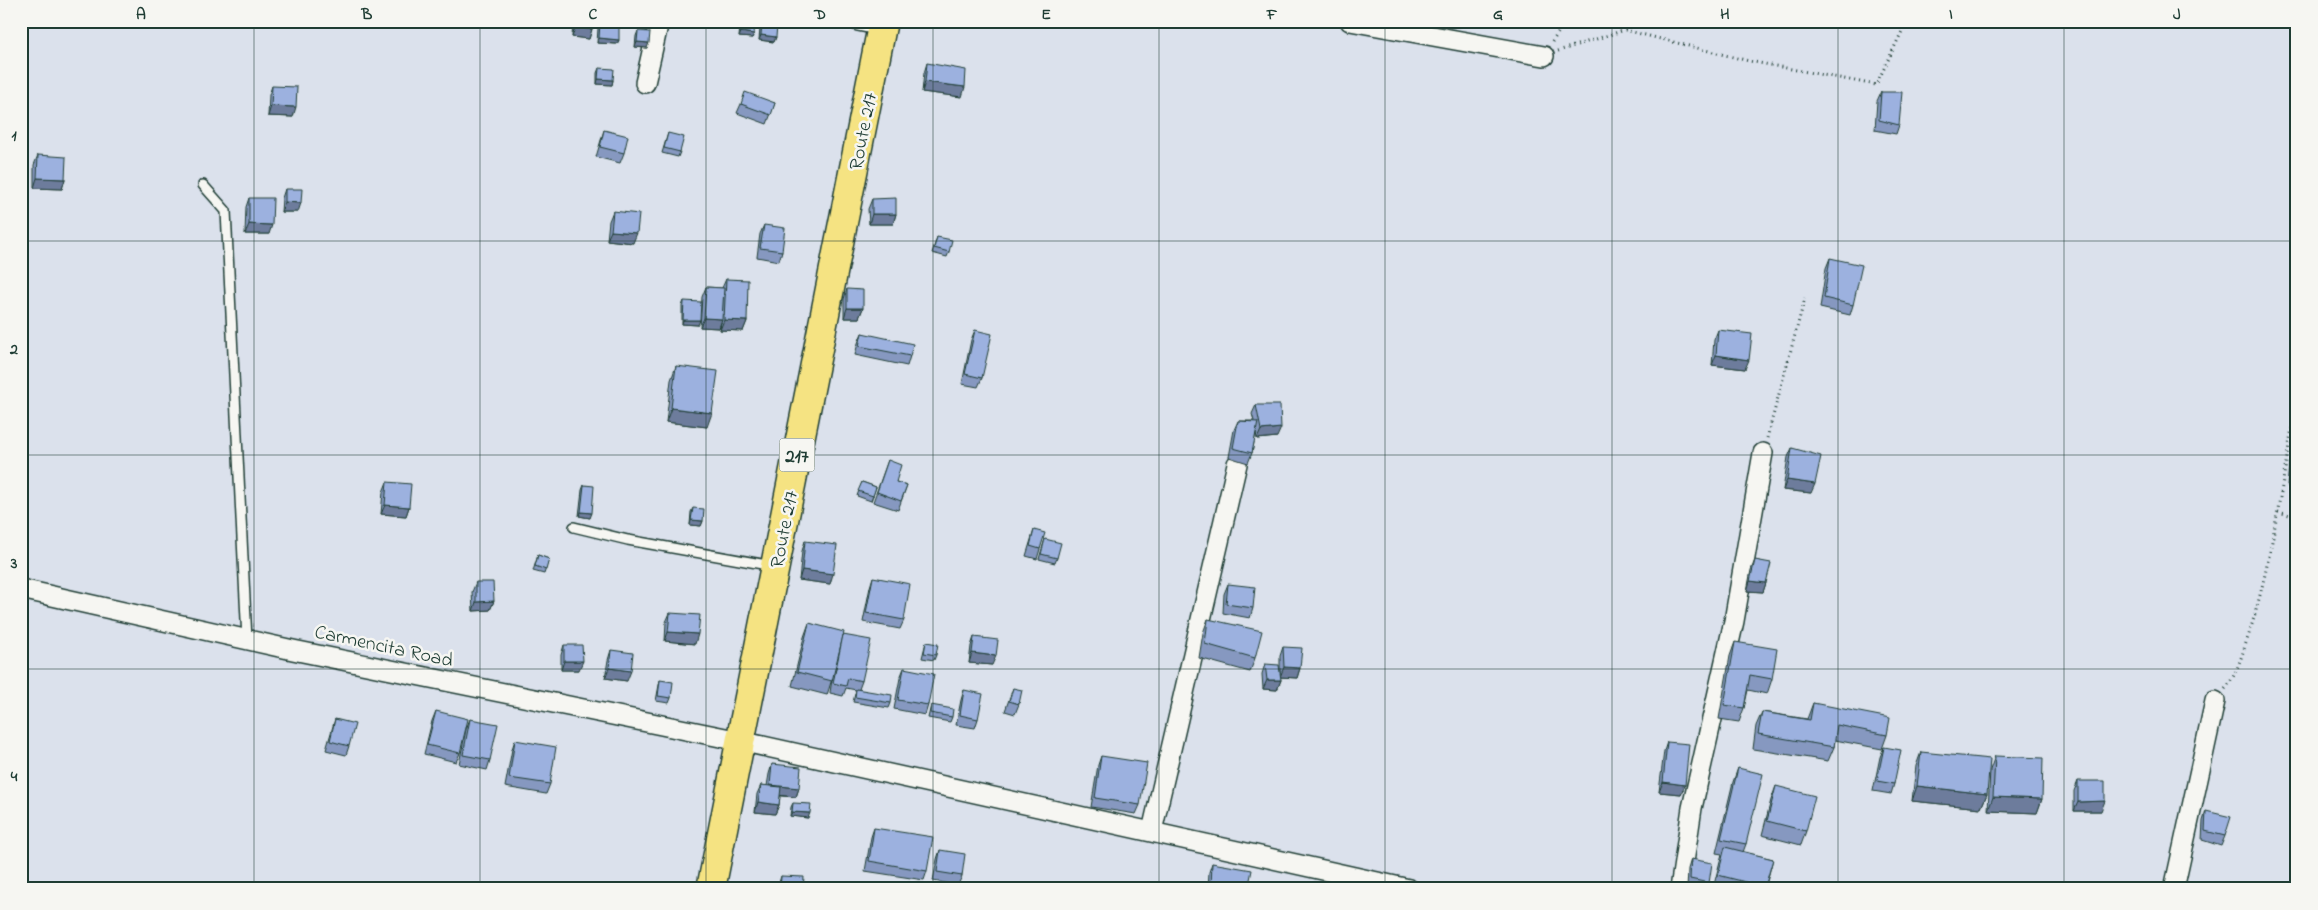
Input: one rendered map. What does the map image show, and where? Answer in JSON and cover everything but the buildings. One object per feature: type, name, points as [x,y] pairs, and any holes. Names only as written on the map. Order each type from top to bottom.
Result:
[{"type":"main road","name":"Route 217","points":[[712,889],[775,566],[875,23]]},
{"type":"street","points":[[645,83],[659,21]]},
{"type":"street","points":[[1350,21],[1544,56]]},
{"type":"street","points":[[1680,889],[1692,808],[1734,621],[1762,453]]},
{"type":"street","points":[[1152,831],[1237,464]]},
{"type":"street","name":"Carmencita Road","points":[[21,589],[247,640],[740,741],[1409,889]]},
{"type":"street","points":[[2174,889],[2215,701]]},
{"type":"lane","points":[[203,185],[226,211],[247,640]]},
{"type":"lane","points":[[574,527],[628,540],[775,566]]},
{"type":"path","points":[[1544,56],[1566,21]]},
{"type":"path","points":[[1544,56],[1625,30],[1749,61],[1876,84],[1907,21]]},
{"type":"path","points":[[1762,453],[1805,298]]},
{"type":"path","points":[[2215,701],[2235,677],[2259,602],[2278,512],[2297,401]]},
{"type":"path","points":[[2278,512],[2297,517]]}]
